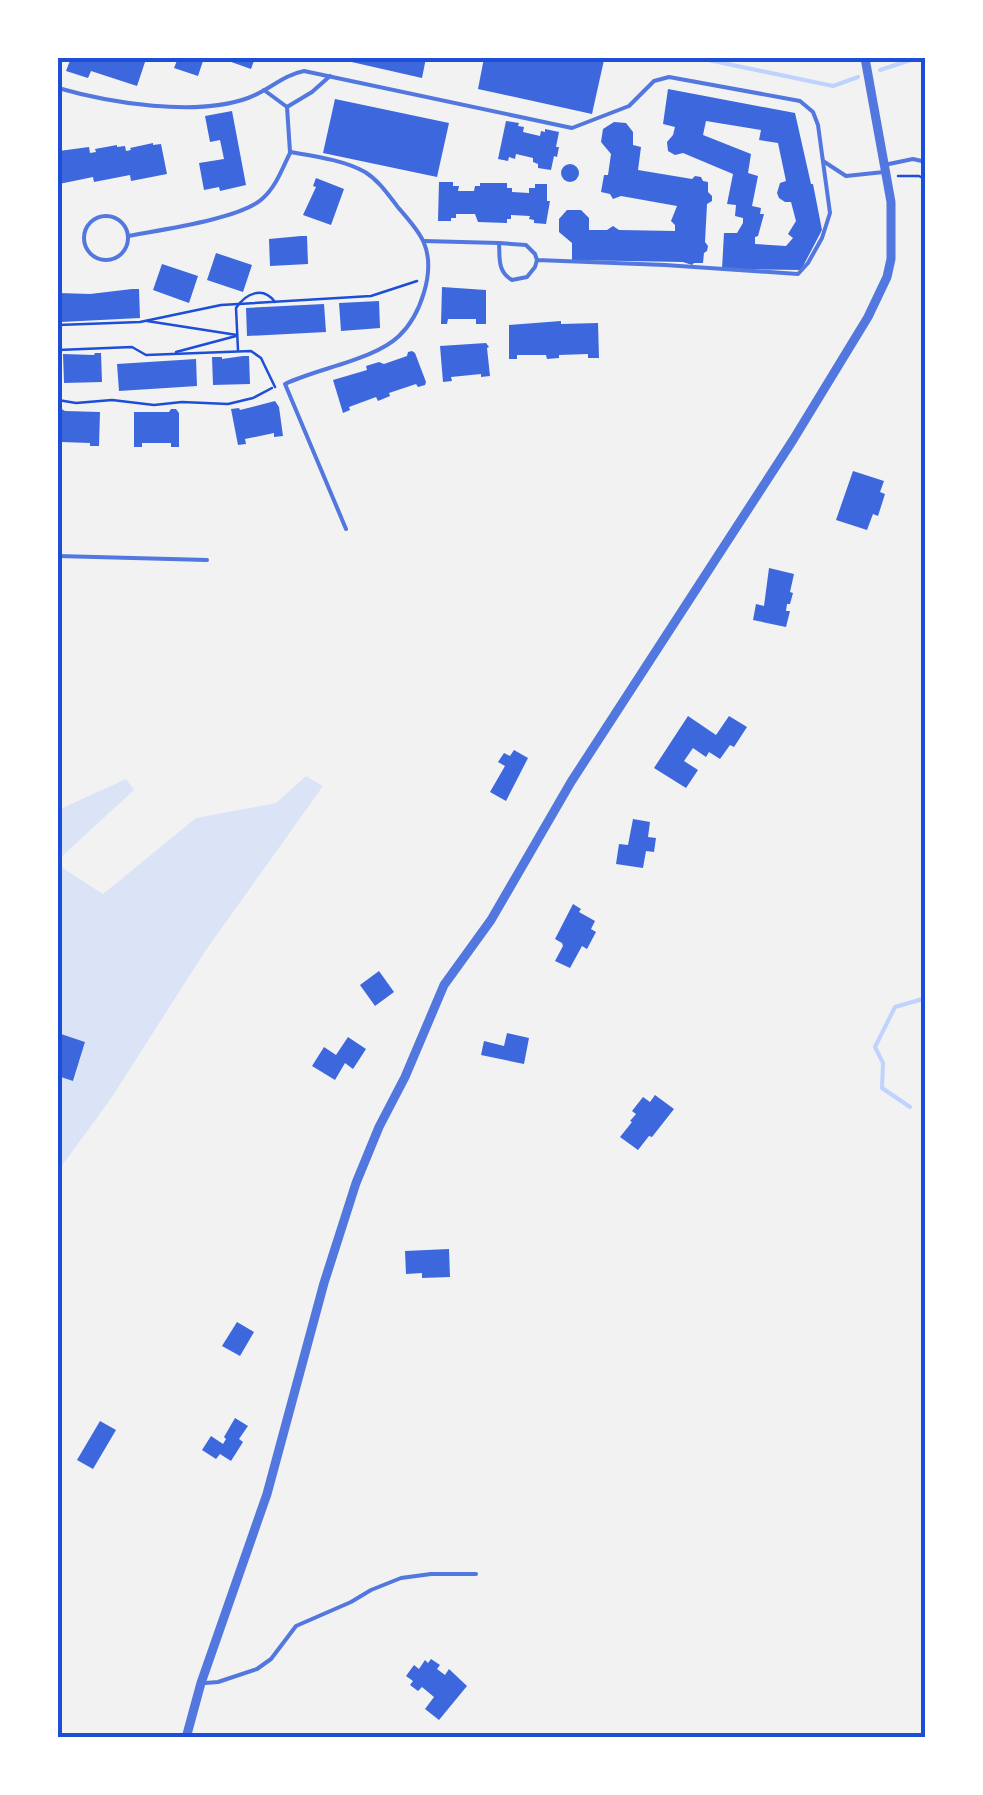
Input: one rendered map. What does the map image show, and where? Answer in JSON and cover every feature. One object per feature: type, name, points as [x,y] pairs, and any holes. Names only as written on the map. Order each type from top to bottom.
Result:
[{"type":"street","points":[[186,1738],[200,1683],[267,1494],[324,1283],[356,1183],[444,985],[491,920],[571,782],[793,440],[880,295],[892,245],[891,202],[865,58]]},
{"type":"lane","points":[[58,88],[131,104],[203,106],[248,98],[304,71],[572,128],[629,106],[654,81],[669,77],[800,101],[813,112],[830,212],[828,226],[798,274],[537,260]]},
{"type":"lane","points":[[287,107],[330,76]]},
{"type":"lane","points":[[128,236],[193,224],[249,208],[262,200],[276,183],[290,152],[287,107],[264,90]]},
{"type":"lane","points":[[290,152],[354,167],[379,183],[424,241],[429,268],[416,310],[395,340],[285,384],[346,530]]},
{"type":"lane","points":[[824,162],[846,176],[913,159],[926,162]]},
{"type":"lane","points":[[107,216],[121,222],[128,236],[124,250],[106,260],[90,252],[84,239],[89,225],[107,216]]},
{"type":"lane","points":[[424,241],[499,243],[522,244],[532,250],[537,260],[527,277],[512,280],[504,274],[499,243]]},
{"type":"lane","points":[[58,556],[207,560]]},
{"type":"lane","points":[[200,1683],[218,1682],[257,1669],[271,1659],[296,1626],[401,1578],[476,1574]]},
{"type":"path","points":[[896,177],[919,176],[926,180]]},
{"type":"path","points":[[58,325],[145,321],[238,304],[371,296],[428,278]]},
{"type":"path","points":[[238,351],[238,304],[256,292],[275,302]]},
{"type":"path","points":[[145,321],[237,335]]},
{"type":"path","points":[[175,353],[237,335]]},
{"type":"path","points":[[58,350],[132,347],[146,355],[238,351],[257,354],[274,387]]},
{"type":"path","points":[[58,400],[228,404],[285,384]]},
{"type":"shaded area","points":[[306,776],[323,786],[206,950],[110,1100],[58,1171],[58,1076],[74,1081],[85,1042],[58,1033],[58,865],[103,894],[196,818],[276,803]]},
{"type":"shaded area","points":[[126,779],[134,790],[58,860],[58,810]]},
{"type":"building","points":[[71,58],[146,59],[137,86],[91,71],[88,78],[66,71]]},
{"type":"building","points":[[178,58],[204,58],[198,76],[174,68]]},
{"type":"building","points":[[220,58],[255,58],[251,69]]},
{"type":"building","points":[[334,58],[426,58],[422,78]]},
{"type":"building","points":[[484,58],[604,60],[592,114],[478,89]]},
{"type":"building","points":[[668,89],[795,113],[822,230],[801,270],[722,269],[724,233],[737,233],[743,223],[743,218],[735,216],[736,205],[727,204],[733,174],[683,153],[675,155],[668,151],[667,142],[675,127],[663,124]],"holes":[[[706,121],[761,130],[759,140],[778,143],[786,181],[780,183],[777,193],[785,202],[791,202],[796,221],[788,234],[793,238],[786,246],[755,244],[764,214],[760,214],[761,208],[752,206],[758,176],[748,173],[751,154],[703,135]]]},
{"type":"building","points":[[335,99],[449,123],[437,177],[323,153]]},
{"type":"building","points":[[232,111],[246,185],[204,190],[199,163],[224,159],[220,140],[210,142],[205,116]]},
{"type":"building","points":[[506,121],[519,123],[523,132],[540,136],[545,129],[559,132],[557,157],[554,156],[551,170],[538,168],[533,158],[516,154],[515,159],[509,157],[508,161],[498,159]]},
{"type":"building","points":[[614,122],[626,123],[633,132],[633,145],[641,147],[638,170],[701,177],[708,182],[712,201],[707,204],[708,246],[703,263],[572,260],[572,243],[559,232],[559,219],[567,210],[581,210],[589,218],[589,230],[613,226],[619,230],[675,231],[671,221],[677,206],[621,196],[613,199],[601,192],[611,154],[601,142],[603,129]]},
{"type":"building","points":[[161,144],[167,174],[131,181],[130,175],[94,182],[93,177],[59,184],[59,151],[89,147],[90,153],[117,145],[125,146],[126,151]]},
{"type":"building","points":[[570,164],[579,173],[570,182],[561,173]]},
{"type":"building","points":[[316,178],[344,189],[331,225],[303,215]]},
{"type":"building","points":[[439,182],[453,182],[453,186],[459,186],[458,191],[474,191],[480,183],[507,183],[512,192],[529,193],[535,184],[547,184],[550,201],[546,224],[534,223],[530,216],[511,215],[507,223],[478,222],[475,214],[456,214],[451,221],[438,221]]},
{"type":"building","points":[[307,236],[308,264],[270,266],[269,239]]},
{"type":"building","points":[[216,253],[252,265],[243,292],[207,280]]},
{"type":"building","points":[[162,264],[198,276],[189,303],[153,290]]},
{"type":"building","points":[[442,287],[486,290],[486,324],[476,324],[476,319],[448,319],[447,324],[441,324]]},
{"type":"building","points":[[139,289],[140,318],[61,322],[59,293]]},
{"type":"building","points":[[379,301],[380,328],[341,331],[339,303]]},
{"type":"building","points":[[324,304],[326,332],[247,336],[246,308]]},
{"type":"building","points":[[598,323],[599,358],[588,358],[588,354],[547,359],[546,355],[517,355],[517,359],[509,359],[509,325]]},
{"type":"building","points":[[486,343],[490,376],[451,377],[452,381],[443,382],[440,346]]},
{"type":"building","points":[[412,351],[425,385],[389,393],[390,396],[378,401],[376,397],[343,413],[333,380]]},
{"type":"building","points":[[101,353],[102,382],[64,383],[63,354]]},
{"type":"building","points":[[249,356],[250,384],[213,385],[212,357]]},
{"type":"building","points":[[196,359],[197,386],[119,391],[117,364]]},
{"type":"building","points":[[275,401],[283,436],[274,437],[274,433],[245,439],[246,444],[238,445],[231,409]]},
{"type":"building","points":[[58,407],[65,411],[100,412],[99,446],[61,442],[58,445]]},
{"type":"building","points":[[171,409],[179,413],[179,447],[171,447],[171,443],[142,443],[142,447],[134,447],[134,412]]},
{"type":"building","points":[[853,471],[884,481],[880,492],[885,494],[878,516],[873,514],[867,530],[836,520]]},
{"type":"building","points":[[769,568],[794,574],[786,627],[753,620],[756,604],[764,606]]},
{"type":"building","points":[[688,716],[716,735],[729,716],[747,727],[720,759],[709,752],[706,757],[693,748],[684,761],[698,770],[686,788],[654,768]]},
{"type":"building","points":[[514,750],[528,758],[506,801],[490,792],[505,766],[498,762],[504,753],[510,756]]},
{"type":"building","points":[[633,819],[650,822],[648,837],[656,838],[654,852],[646,851],[643,868],[616,864],[619,844],[628,845]]},
{"type":"building","points":[[573,904],[595,921],[591,929],[596,932],[587,949],[582,946],[570,968],[555,961],[563,946],[555,939]]},
{"type":"building","points":[[379,971],[394,992],[375,1006],[360,985]]},
{"type":"building","points":[[58,1033],[85,1042],[73,1081],[58,1076]]},
{"type":"building","points":[[507,1033],[529,1038],[524,1064],[481,1055],[484,1041],[504,1046]]},
{"type":"building","points":[[348,1037],[366,1049],[353,1069],[345,1063],[335,1080],[312,1066],[324,1047],[336,1055]]},
{"type":"building","points":[[655,1095],[674,1109],[638,1150],[620,1137],[643,1097],[650,1102]]},
{"type":"building","points":[[449,1249],[450,1277],[406,1274],[405,1251]]},
{"type":"building","points":[[237,1322],[254,1332],[240,1356],[222,1346]]},
{"type":"building","points":[[235,1418],[248,1426],[231,1461],[220,1454],[216,1459],[202,1450],[211,1436],[223,1444]]},
{"type":"building","points":[[100,1421],[116,1430],[93,1469],[77,1460]]},
{"type":"building","points":[[431,1659],[445,1675],[449,1669],[467,1686],[439,1720],[425,1709],[434,1697],[422,1687],[418,1691],[410,1685],[413,1681],[406,1676],[414,1665],[419,1669],[425,1660],[428,1663]]},
{"type":"waterway","points":[[699,58],[833,86],[858,77]]},
{"type":"waterway","points":[[880,70],[917,58]]},
{"type":"waterway","points":[[910,1107],[882,1088],[883,1063],[875,1047],[895,1007],[926,998]]}]
